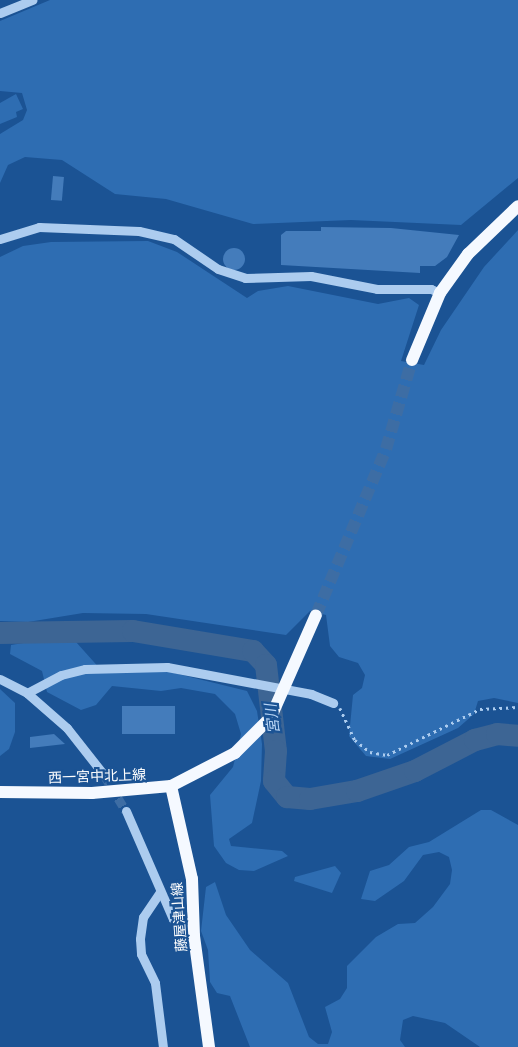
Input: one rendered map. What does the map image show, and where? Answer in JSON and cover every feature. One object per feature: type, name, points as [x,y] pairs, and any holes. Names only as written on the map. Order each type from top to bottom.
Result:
[{"type":"main road","points":[[412,360],[440,293],[468,254],[518,206]]},
{"type":"main road","name":"西一宮中北上線","points":[[0,792],[100,793],[171,786],[235,753],[271,717],[316,615]]},
{"type":"main road","name":"藤屋津山線","points":[[171,786],[192,879],[194,936],[209,1047]]},
{"type":"street","points":[[0,13],[33,0]]},
{"type":"street","points":[[0,239],[39,227],[139,231],[174,239],[218,269],[245,278],[311,276],[377,289],[440,293]]},
{"type":"street","points":[[27,693],[61,675],[110,666],[184,668],[261,686],[281,688],[333,703]]},
{"type":"street","points":[[0,679],[27,693],[67,728],[104,775]]},
{"type":"street","points":[[126,811],[160,892],[174,920],[194,936]]},
{"type":"street","points":[[160,892],[143,917],[140,939],[141,954],[155,983],[163,1047]]},
{"type":"path","points":[[333,703],[342,710],[355,740],[370,752],[387,755],[480,709],[518,706]]},
{"type":"shaded area","points":[[50,0],[518,0],[518,178],[461,225],[351,220],[253,224],[166,199],[115,194],[62,160],[25,157],[8,165],[0,183],[0,134],[23,120],[27,110],[22,93],[0,91],[0,21]]},
{"type":"shaded area","points":[[16,94],[23,109],[16,112],[17,117],[0,124],[0,103]]},
{"type":"shaded area","points":[[518,230],[518,703],[494,698],[478,701],[474,714],[458,728],[390,759],[366,756],[349,736],[353,695],[362,688],[365,675],[358,663],[339,657],[330,646],[326,615],[310,611],[286,635],[146,614],[83,613],[28,622],[0,621],[0,257],[23,246],[51,242],[148,241],[177,252],[247,298],[258,291],[288,286],[378,304],[409,298],[419,305],[401,361],[424,365],[441,330],[484,267]]},
{"type":"shaded area","points":[[60,637],[76,642],[102,671],[166,671],[247,691],[257,711],[262,744],[261,781],[252,823],[229,839],[231,846],[282,851],[288,856],[254,871],[239,870],[226,863],[214,846],[210,795],[233,767],[241,734],[235,714],[215,694],[181,688],[161,691],[112,686],[96,705],[81,710],[47,692],[42,671],[10,654],[11,645]]},
{"type":"shaded area","points":[[0,689],[15,703],[15,732],[9,749],[0,756]]},
{"type":"shaded area","points":[[481,810],[491,810],[518,825],[518,1047],[480,1047],[445,1023],[413,1016],[403,1020],[400,1040],[405,1047],[250,1047],[230,996],[217,993],[210,982],[208,950],[201,931],[206,887],[215,882],[226,915],[250,950],[288,983],[309,1037],[318,1044],[328,1044],[332,1032],[325,1007],[340,999],[347,988],[347,966],[376,937],[398,924],[415,923],[433,907],[450,884],[452,870],[449,857],[439,852],[423,855],[404,881],[375,901],[361,899],[370,871],[389,865],[409,847],[429,842]]},
{"type":"shaded area","points":[[335,866],[341,873],[332,893],[294,881],[295,877]]},
{"type":"building","points":[[53,176],[64,177],[62,201],[51,200]]},
{"type":"building","points":[[321,227],[391,228],[459,235],[447,257],[435,266],[420,266],[420,273],[281,265],[281,235],[286,231],[321,231]]},
{"type":"building","points":[[234,248],[242,251],[245,259],[242,267],[234,270],[226,267],[223,259],[226,251]]},
{"type":"building","points":[[122,706],[175,706],[175,734],[122,734]]},
{"type":"building","points":[[54,734],[65,744],[30,748],[30,737]]},
{"type":"waterway","name":"宮川","points":[[0,633],[133,631],[253,651],[266,665],[276,751],[274,781],[287,797],[310,799],[357,791],[415,771],[475,740],[497,734],[518,736]]},
{"type":"tunnel","points":[[316,615],[386,449],[412,360]]},
{"type":"tunnel","points":[[104,775],[126,811]]}]
